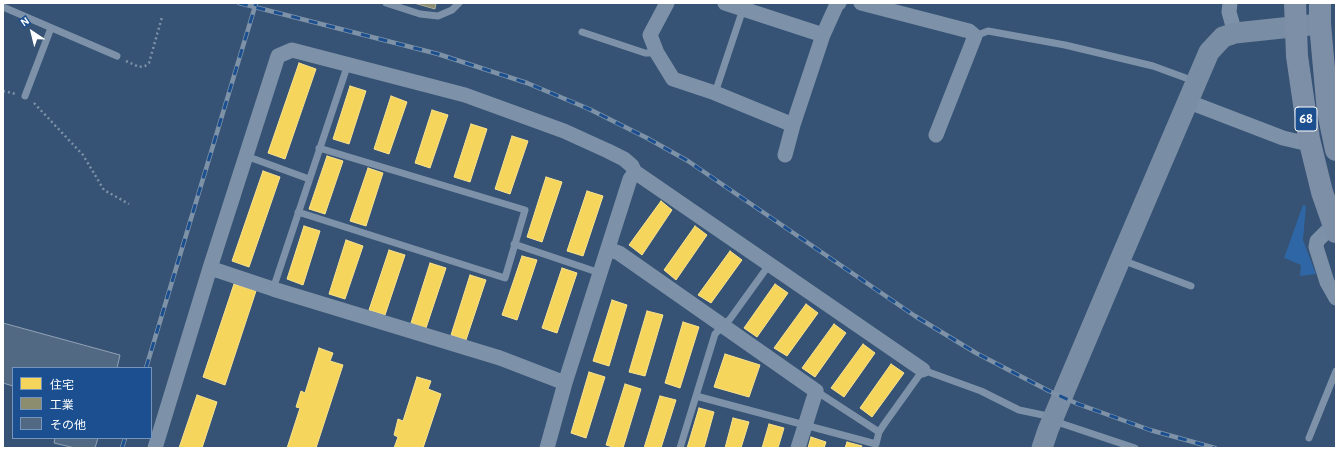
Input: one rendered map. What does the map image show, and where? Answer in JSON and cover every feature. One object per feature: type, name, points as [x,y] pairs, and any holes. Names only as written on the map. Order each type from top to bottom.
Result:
[{"type":"main road","name":"68","points":[[1295,3],[1297,56],[1309,139],[1321,185],[1335,229]]},
{"type":"main road","name":"68","points":[[1320,13],[1330,74],[1328,112],[1336,150]]},
{"type":"street","points":[[667,3],[650,35],[656,53],[673,79],[715,93],[793,125]]},
{"type":"street","points":[[725,3],[823,36]]},
{"type":"street","points":[[785,155],[793,125],[823,36],[836,4],[838,3]]},
{"type":"street","points":[[861,3],[969,31],[975,36],[936,135]]},
{"type":"street","points":[[1230,3],[1229,12],[1235,33]]},
{"type":"street","points":[[1042,448],[1052,420],[1208,52],[1223,37],[1235,33],[1295,27],[1320,13]]},
{"type":"street","points":[[154,448],[278,56],[292,50],[465,95],[564,131],[624,159],[632,166],[635,172],[923,370]]},
{"type":"street","points":[[1186,102],[1283,138],[1300,142],[1309,139]]},
{"type":"street","points":[[547,448],[565,383],[600,273],[630,179],[635,172]]},
{"type":"street","points":[[1335,229],[1317,241],[1316,247],[1327,282],[1336,298]]},
{"type":"street","points":[[608,249],[619,253],[816,391],[798,448]]},
{"type":"street","points":[[210,268],[273,289],[500,358],[565,383]]},
{"type":"lane","points":[[386,3],[420,14],[438,16],[452,10],[459,3]]},
{"type":"lane","points":[[3,7],[117,56]]},
{"type":"lane","points":[[715,93],[742,9]]},
{"type":"lane","points":[[25,96],[51,28]]},
{"type":"lane","points":[[975,36],[988,31],[1064,45],[1153,66],[1195,81]]},
{"type":"lane","points":[[582,32],[645,53],[656,53]]},
{"type":"lane","points":[[273,289],[348,64]]},
{"type":"lane","points":[[298,212],[505,278],[525,210],[319,148]]},
{"type":"lane","points":[[246,156],[309,179]]},
{"type":"lane","points":[[514,244],[600,273]]},
{"type":"lane","points":[[1120,260],[1191,286]]},
{"type":"lane","points":[[680,448],[715,334],[730,319],[769,265]]},
{"type":"lane","points":[[696,396],[876,444],[879,432],[923,370],[981,391],[1020,410],[1043,416],[1135,448]]},
{"type":"lane","points":[[1309,438],[1336,371]]},
{"type":"lane","points":[[816,391],[879,432]]},
{"type":"path","points":[[117,56],[139,67],[145,66],[149,63],[162,16]]},
{"type":"path","points":[[3,91],[25,96],[37,106],[83,155],[104,190],[129,204]]},
{"type":"shaded area","points":[[1303,205],[1306,206],[1303,240],[1316,274],[1300,276],[1301,265],[1284,258]]},
{"type":"building: 住宅","points":[[299,63],[316,69],[285,159],[268,153]]},
{"type":"building: 住宅","points":[[350,86],[366,91],[349,144],[333,139]]},
{"type":"building: 住宅","points":[[391,96],[407,102],[389,154],[374,149]]},
{"type":"building: 住宅","points":[[432,110],[448,115],[430,168],[415,163]]},
{"type":"building: 住宅","points":[[471,124],[487,129],[470,182],[454,177]]},
{"type":"building: 住宅","points":[[512,136],[528,141],[510,194],[495,189]]},
{"type":"building: 住宅","points":[[327,156],[343,161],[325,214],[309,209]]},
{"type":"building: 住宅","points":[[368,168],[383,173],[366,226],[350,221]]},
{"type":"building: 住宅","points":[[263,171],[280,177],[249,267],[232,261]]},
{"type":"building: 住宅","points":[[546,177],[562,182],[542,242],[527,237]]},
{"type":"building: 住宅","points":[[587,191],[603,196],[583,256],[567,251]]},
{"type":"building: 住宅","points":[[661,201],[672,210],[642,255],[629,245]]},
{"type":"building: 住宅","points":[[304,226],[320,231],[303,285],[287,279]]},
{"type":"building: 住宅","points":[[695,226],[707,235],[676,280],[664,270]]},
{"type":"building: 住宅","points":[[346,240],[363,246],[345,299],[329,294]]},
{"type":"building: 住宅","points":[[389,250],[405,255],[385,315],[369,310]]},
{"type":"building: 住宅","points":[[730,251],[742,260],[711,303],[698,295]]},
{"type":"building: 住宅","points":[[522,256],[537,260],[517,320],[502,315]]},
{"type":"building: 住宅","points":[[430,263],[446,268],[426,328],[411,323]]},
{"type":"building: 住宅","points":[[562,268],[577,273],[557,333],[542,328]]},
{"type":"building: 住宅","points":[[470,275],[486,280],[466,340],[451,335]]},
{"type":"building: 住宅","points":[[234,284],[256,291],[225,385],[203,377]]},
{"type":"building: 住宅","points":[[775,284],[788,293],[757,337],[744,328]]},
{"type":"building: 住宅","points":[[612,300],[627,305],[609,366],[593,361]]},
{"type":"building: 住宅","points":[[806,304],[818,313],[787,356],[774,348]]},
{"type":"building: 住宅","points":[[647,311],[663,315],[645,376],[629,372]]},
{"type":"building: 住宅","points":[[683,322],[699,327],[680,388],[665,383]]},
{"type":"building: 住宅","points":[[834,324],[846,333],[815,377],[802,368]]},
{"type":"building: 住宅","points":[[863,344],[875,353],[844,397],[831,388]]},
{"type":"building: 住宅","points":[[319,348],[333,353],[330,361],[343,365],[316,448],[287,448],[300,408],[296,407],[301,391],[305,393]]},
{"type":"building: 住宅","points":[[725,354],[760,365],[749,397],[714,387]]},
{"type":"building: 住宅","points":[[891,364],[904,373],[872,417],[860,408]]},
{"type":"building: 住宅","points":[[589,372],[605,377],[586,438],[571,433]]},
{"type":"building: 住宅","points":[[417,377],[431,381],[428,389],[441,394],[423,448],[394,448],[398,437],[394,435],[398,419],[403,421]]},
{"type":"building: 住宅","points":[[625,384],[641,389],[623,448],[616,448],[606,445]]},
{"type":"building: 住宅","points":[[197,395],[217,402],[202,448],[179,448]]},
{"type":"building: 住宅","points":[[660,396],[676,400],[661,448],[644,448]]},
{"type":"building: 住宅","points":[[699,408],[714,412],[704,448],[687,448]]},
{"type":"building: 住宅","points":[[733,418],[749,422],[741,448],[725,448]]},
{"type":"building: 住宅","points":[[769,424],[784,428],[778,448],[762,448]]},
{"type":"building: 住宅","points":[[811,437],[826,442],[824,448],[808,448]]},
{"type":"building: 住宅","points":[[847,442],[862,446],[861,448],[845,448]]},
{"type":"building: 工業","points":[[414,3],[436,3],[435,9]]},
{"type":"building: その他","points":[[3,323],[120,355],[117,367],[12,367],[12,386],[3,383]]},
{"type":"building: その他","points":[[55,439],[98,439],[95,448],[75,448],[54,443]]},
{"type":"railway","points":[[239,3],[438,54],[527,83],[589,109],[647,138],[688,161],[915,316],[976,353],[1049,391],[1078,404],[1150,430],[1215,448]]},
{"type":"railway","points":[[146,367],[256,3]]},
{"type":"railway","points":[[122,448],[125,439]]}]
